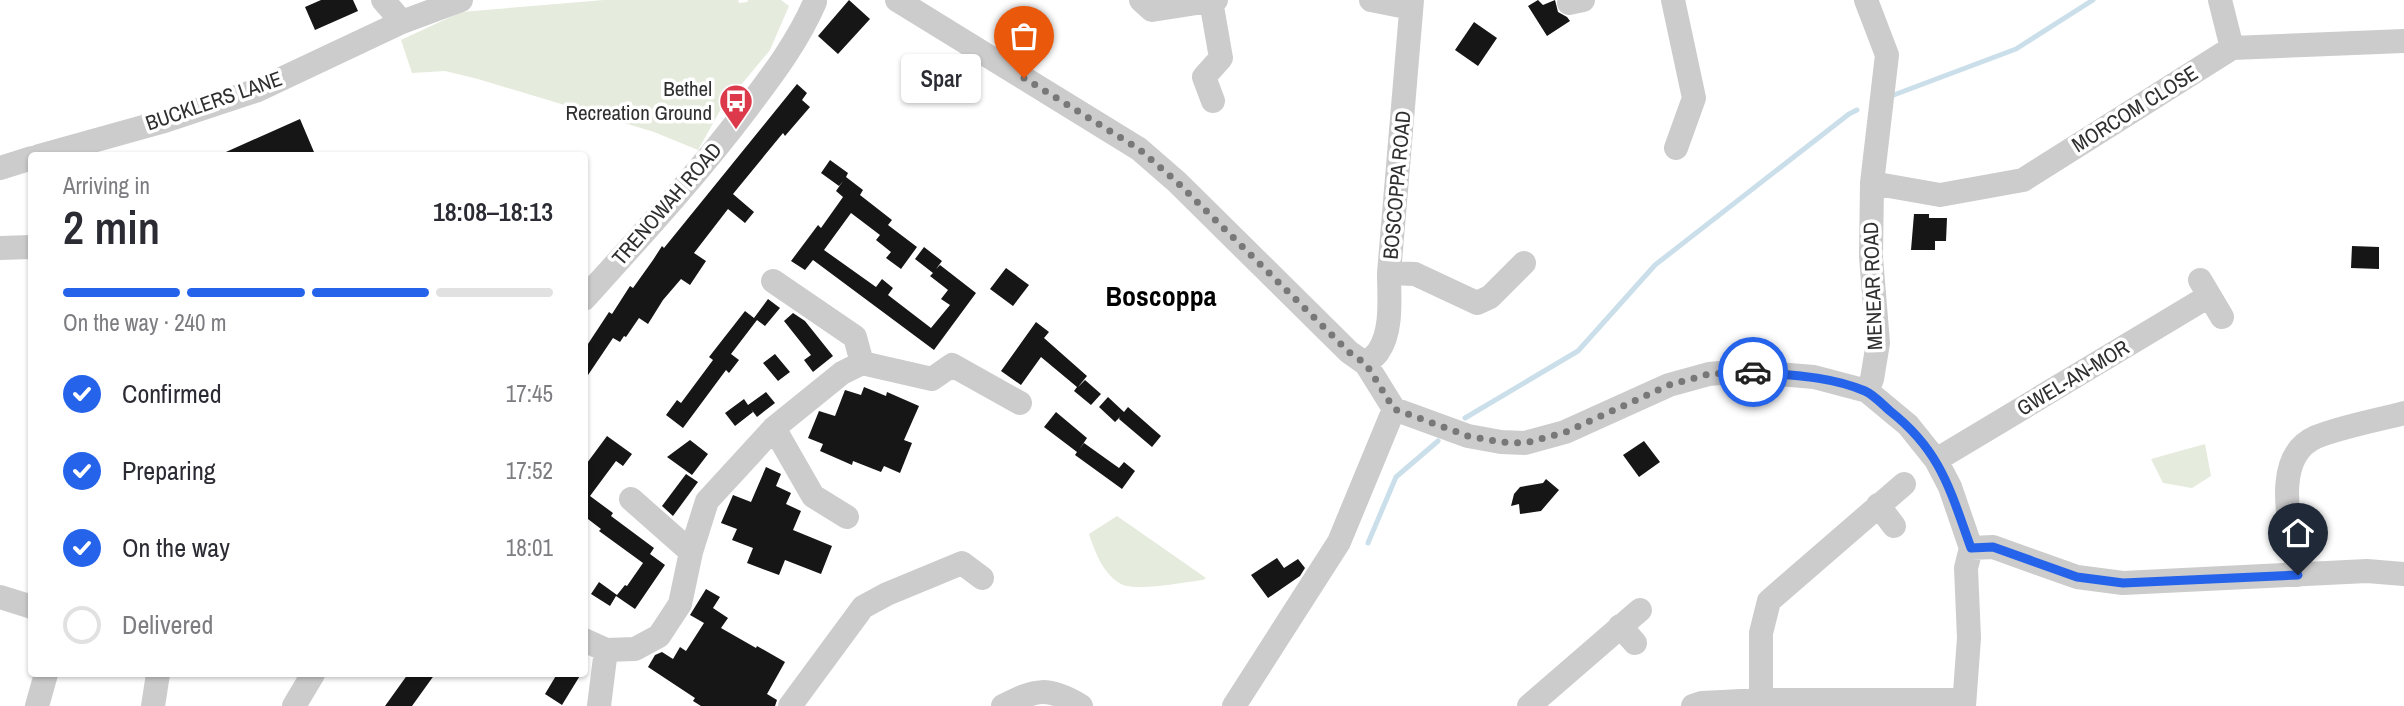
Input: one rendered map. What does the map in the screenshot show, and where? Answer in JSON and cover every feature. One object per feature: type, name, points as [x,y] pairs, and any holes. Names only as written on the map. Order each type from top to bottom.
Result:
[{"type":"street","points":[[383,0],[402,22]]},
{"type":"street","name":"BUCKLERS LANE","points":[[53,152],[162,122],[258,90],[402,22],[461,0]]},
{"type":"street","points":[[897,0],[1139,149],[1177,182],[1349,352],[1366,364],[1394,409],[1468,436],[1525,443],[1566,432],[1669,385],[1709,374],[1742,371],[1814,377],[1867,391],[1908,425],[1936,460],[1950,487],[1971,548],[1966,568],[1969,638],[1964,703],[1761,700],[1702,703],[1693,706]]},
{"type":"street","points":[[1141,0],[1152,10],[1214,0],[1221,58],[1204,77],[1213,102]]},
{"type":"street","points":[[1371,0],[1412,4]]},
{"type":"street","points":[[1673,0],[1694,99],[1676,148]]},
{"type":"street","name":"MENEAR ROAD","points":[[1866,0],[1887,55],[1872,183],[1871,257],[1878,343],[1872,379],[1867,391]]},
{"type":"street","points":[[2220,0],[2232,48]]},
{"type":"street","name":"TRENOWAH ROAD","points":[[588,295],[709,159],[786,57],[815,1]]},
{"type":"street","name":"BOSCOPPA ROAD","points":[[1366,364],[1378,352],[1385,338],[1388,316],[1412,4]]},
{"type":"street","name":"MORCOM CLOSE","points":[[1872,183],[1940,195],[2023,180],[2232,48],[2404,41]]},
{"type":"street","points":[[0,168],[28,159]]},
{"type":"street","points":[[0,248],[28,247]]},
{"type":"street","points":[[1390,273],[1415,274],[1477,303],[1490,297],[1524,263]]},
{"type":"street","points":[[773,281],[855,337],[862,363]]},
{"type":"street","name":"GWEL-AN-MOR","points":[[1936,460],[2211,298]]},
{"type":"street","points":[[599,706],[595,645],[635,649],[659,636],[680,604],[691,552],[707,501],[774,428],[842,373],[862,363],[932,380],[952,365],[1020,403]]},
{"type":"street","points":[[1234,706],[1339,541],[1394,409]]},
{"type":"street","points":[[2298,575],[2287,494],[2287,475],[2296,451],[2315,438],[2404,413]]},
{"type":"street","points":[[774,428],[813,496],[847,517]]},
{"type":"street","points":[[1761,700],[1761,633],[1769,601],[1904,484]]},
{"type":"street","points":[[631,499],[691,552]]},
{"type":"street","points":[[1878,505],[1894,526]]},
{"type":"street","points":[[1971,548],[1993,547],[2077,577],[2123,583],[2367,571],[2404,574]]},
{"type":"street","points":[[790,706],[863,607],[887,594],[962,563],[982,578]]},
{"type":"street","points":[[0,597],[28,606]]},
{"type":"street","points":[[1529,706],[1627,634],[1640,610]]},
{"type":"street","points":[[37,706],[45,677]]},
{"type":"street","points":[[153,706],[158,677]]},
{"type":"street","points":[[294,706],[311,677]]},
{"type":"street","points":[[1003,706],[1030,692],[1062,694],[1081,706]]},
{"type":"shaded area","points":[[604,0],[738,0],[739,3],[748,0],[781,0],[789,6],[770,50],[721,109],[698,150],[654,132],[478,79],[445,71],[412,73],[401,40],[461,12]]},
{"type":"shaded area","points":[[2205,444],[2211,476],[2192,488],[2163,483],[2151,459]]},
{"type":"shaded area","points":[[1117,516],[1206,578],[1149,587],[1128,586],[1115,580],[1100,562],[1089,534]]},
{"type":"building","points":[[321,0],[353,0],[358,11],[315,30],[305,7]]},
{"type":"building","points":[[849,0],[870,19],[838,54],[818,36]]},
{"type":"building","points":[[1538,0],[1543,5],[1555,0],[1558,12],[1570,21],[1547,36],[1528,6]]},
{"type":"building","points":[[1474,22],[1497,38],[1478,66],[1455,50]]},
{"type":"building","points":[[797,84],[807,93],[802,100],[810,107],[785,136],[783,133],[733,194],[754,212],[745,223],[728,209],[694,253],[706,261],[690,285],[681,279],[648,324],[639,318],[620,342],[613,338],[588,375],[588,344],[609,312],[612,314],[630,286],[633,288],[662,246],[664,248]]},
{"type":"building","points":[[300,119],[314,152],[226,152]]},
{"type":"building","points":[[830,160],[848,173],[846,177],[863,190],[860,195],[892,220],[888,225],[917,247],[901,269],[886,258],[891,252],[876,240],[880,235],[851,213],[824,250],[876,287],[882,279],[893,288],[888,295],[931,328],[950,305],[941,299],[948,290],[930,276],[933,273],[915,259],[924,247],[942,261],[936,269],[940,265],[976,293],[934,350],[813,260],[805,270],[791,261],[818,225],[821,228],[843,197],[836,191],[843,181],[839,186],[821,173]]},
{"type":"building","points":[[1914,214],[1929,214],[1929,218],[1947,218],[1946,241],[1935,241],[1935,250],[1911,250]]},
{"type":"building","points":[[2352,246],[2379,247],[2379,269],[2351,268]]},
{"type":"building","points":[[1006,268],[1029,285],[1013,306],[990,289]]},
{"type":"building","points":[[768,299],[780,308],[765,326],[757,320],[731,354],[739,360],[729,373],[726,370],[683,428],[666,415],[677,400],[681,403],[713,360],[709,357],[745,311],[754,318]]},
{"type":"building","points":[[793,313],[805,321],[833,356],[813,372],[804,360],[811,355],[784,321]]},
{"type":"building","points":[[1036,322],[1049,332],[1044,338],[1087,376],[1078,387],[1085,380],[1101,394],[1091,405],[1074,391],[1077,387],[1041,357],[1021,385],[1001,371]]},
{"type":"building","points":[[775,354],[790,372],[778,381],[763,363]]},
{"type":"building","points":[[864,387],[886,396],[887,392],[919,406],[904,440],[912,443],[900,473],[884,466],[881,472],[853,461],[852,465],[820,451],[823,444],[808,438],[819,411],[835,416],[845,390],[861,395]]},
{"type":"building","points":[[766,392],[775,403],[757,417],[751,409],[753,412],[735,426],[725,413],[744,399],[748,405]]},
{"type":"building","points":[[1108,397],[1124,412],[1128,407],[1161,436],[1152,447],[1119,419],[1120,417],[1115,422],[1099,407]]},
{"type":"building","points":[[1056,412],[1087,438],[1079,450],[1084,443],[1119,468],[1124,462],[1135,471],[1122,489],[1075,455],[1077,452],[1044,427]]},
{"type":"building","points":[[607,436],[632,454],[623,466],[616,461],[590,496],[613,513],[611,516],[654,548],[650,554],[665,565],[635,609],[616,596],[610,606],[591,594],[599,582],[617,595],[643,563],[599,531],[601,529],[588,519],[588,462]]},
{"type":"building","points":[[690,440],[708,454],[692,475],[667,457]]},
{"type":"building","points":[[1644,441],[1660,462],[1639,477],[1623,455]]},
{"type":"building","points":[[766,467],[781,474],[776,486],[791,493],[786,504],[801,511],[793,530],[832,546],[821,574],[785,560],[779,575],[747,563],[753,548],[732,540],[737,529],[721,523],[733,495],[751,502]]},
{"type":"building","points":[[686,474],[698,482],[673,516],[662,506]]},
{"type":"building","points":[[1546,479],[1559,490],[1541,511],[1520,514],[1519,504],[1511,506],[1514,494],[1520,487],[1543,483]]},
{"type":"building","points":[[1277,558],[1284,568],[1298,559],[1305,568],[1300,576],[1268,598],[1251,575]]},
{"type":"building","points":[[706,589],[720,597],[713,608],[728,618],[721,628],[785,662],[767,694],[777,700],[775,706],[701,706],[693,701],[695,698],[648,667],[655,655],[662,652],[673,659],[680,647],[686,651],[704,623],[690,615]]},
{"type":"building","points":[[406,677],[433,677],[412,706],[385,706]]},
{"type":"building","points":[[555,677],[579,677],[562,705],[545,694]]},
{"type":"waterway","points":[[1891,96],[2016,49],[2093,0]]},
{"type":"waterway","points":[[1465,418],[1578,351],[1655,265],[1857,110]]},
{"type":"waterway","points":[[1368,543],[1396,477],[1438,441]]},
{"type":"way so far","points":[[1024,78],[1139,149],[1177,182],[1349,352],[1366,364],[1394,409],[1468,436],[1525,443],[1566,432],[1669,385],[1709,374],[1753,372]]},
{"type":"place","name":"Spar","points":[[1024,78]]},
{"type":"place","name":"Bethel Recreation Ground","points":[[736,131]]},
{"type":"district","name":"Boscoppa","points":[[1161,296]]},
{"type":"route","points":[[1753,372],[1814,377],[1867,391],[1908,425],[1936,460],[1950,487],[1971,548],[1993,547],[2077,577],[2123,583],[2298,575]]}]
